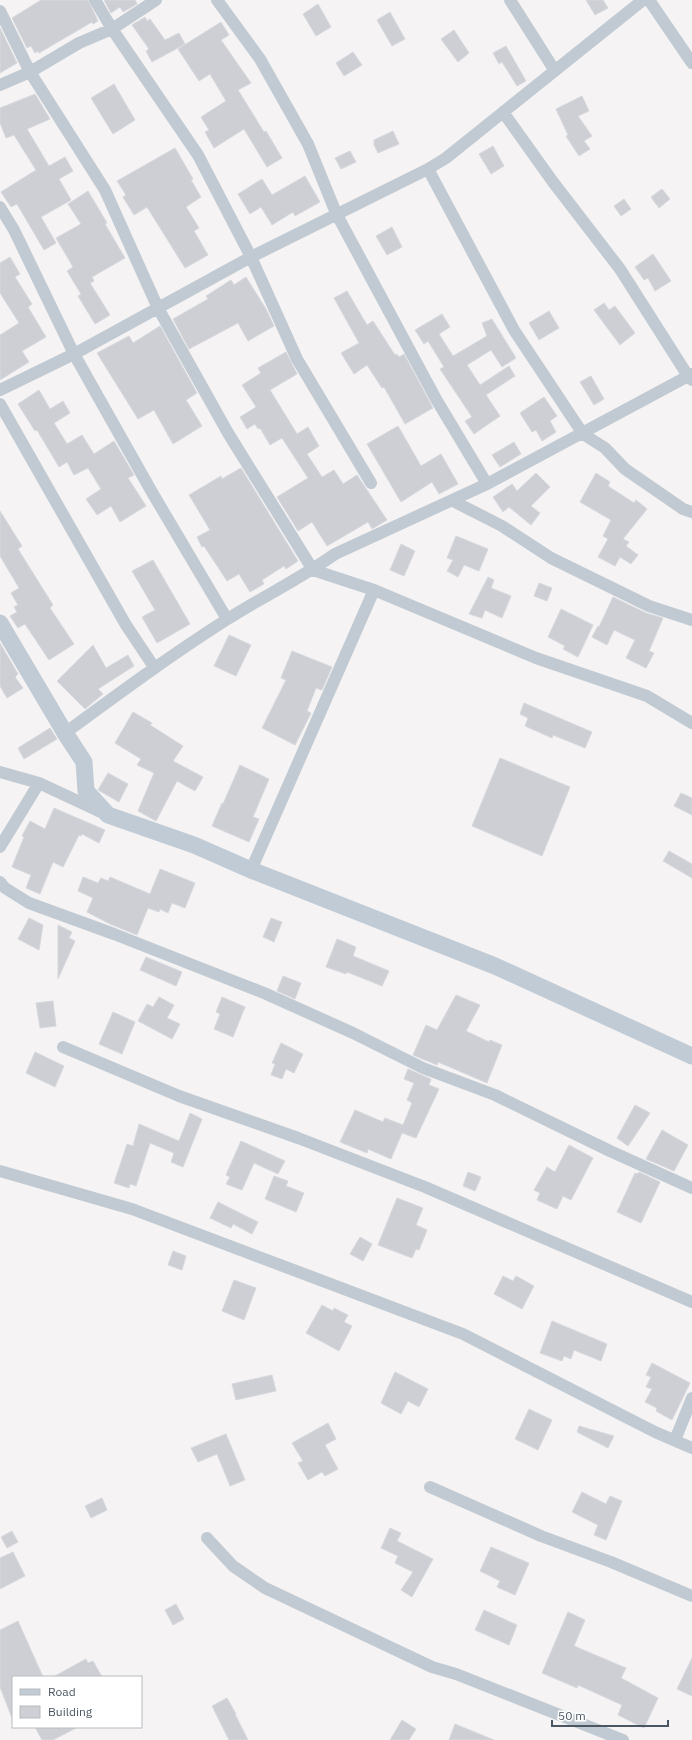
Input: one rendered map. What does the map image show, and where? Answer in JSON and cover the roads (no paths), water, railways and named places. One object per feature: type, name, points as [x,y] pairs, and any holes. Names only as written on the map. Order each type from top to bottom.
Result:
[{"type":"street","points":[[95,0],[112,29],[198,155],[251,257],[297,359],[371,483]]},
{"type":"street","points":[[0,85],[30,72],[79,43],[112,29],[156,0]]},
{"type":"street","points":[[217,0],[260,59],[308,144],[336,213],[436,399],[487,484]]},
{"type":"street","points":[[510,0],[555,71]]},
{"type":"street","points":[[0,390],[74,354],[251,257],[336,213],[428,169],[446,158],[643,0]]},
{"type":"street","points":[[649,0],[692,63]]},
{"type":"street","points":[[0,11],[30,72],[105,190],[158,308],[228,433],[313,570],[374,590],[536,658],[647,696],[692,723]]},
{"type":"street","points":[[65,733],[154,667],[227,619],[313,570],[335,554],[453,501],[487,484],[583,434],[620,412],[691,376],[620,269],[553,182],[503,112]]},
{"type":"street","points":[[428,169],[514,330],[583,434],[605,448],[625,469],[683,509],[692,512]]},
{"type":"street","points":[[0,207],[14,230],[74,354],[153,494],[227,619]]},
{"type":"street","points":[[0,404],[126,625],[154,667]]},
{"type":"street","points":[[453,501],[502,526],[551,558],[565,565],[649,606],[692,620]]},
{"type":"street","points":[[251,870],[374,590]]},
{"type":"street","points":[[0,622],[65,733],[84,762],[86,791],[108,815]]},
{"type":"street","points":[[0,772],[39,783],[108,815],[194,845],[251,870],[495,966],[692,1056]]},
{"type":"street","points":[[0,847],[39,783]]},
{"type":"street","points":[[0,882],[5,888],[29,903],[114,934],[264,993],[353,1033],[423,1068],[495,1095],[610,1151],[692,1188]]},
{"type":"street","points":[[62,1047],[179,1096],[298,1138],[425,1187],[692,1302]]},
{"type":"street","points":[[0,1171],[132,1209],[463,1334],[648,1428],[692,1448]]},
{"type":"street","points":[[675,1440],[692,1398]]},
{"type":"street","points":[[430,1487],[541,1536],[611,1562],[692,1596]]},
{"type":"street","points":[[207,1538],[233,1566],[265,1588],[432,1667],[456,1674],[623,1740]]}]
